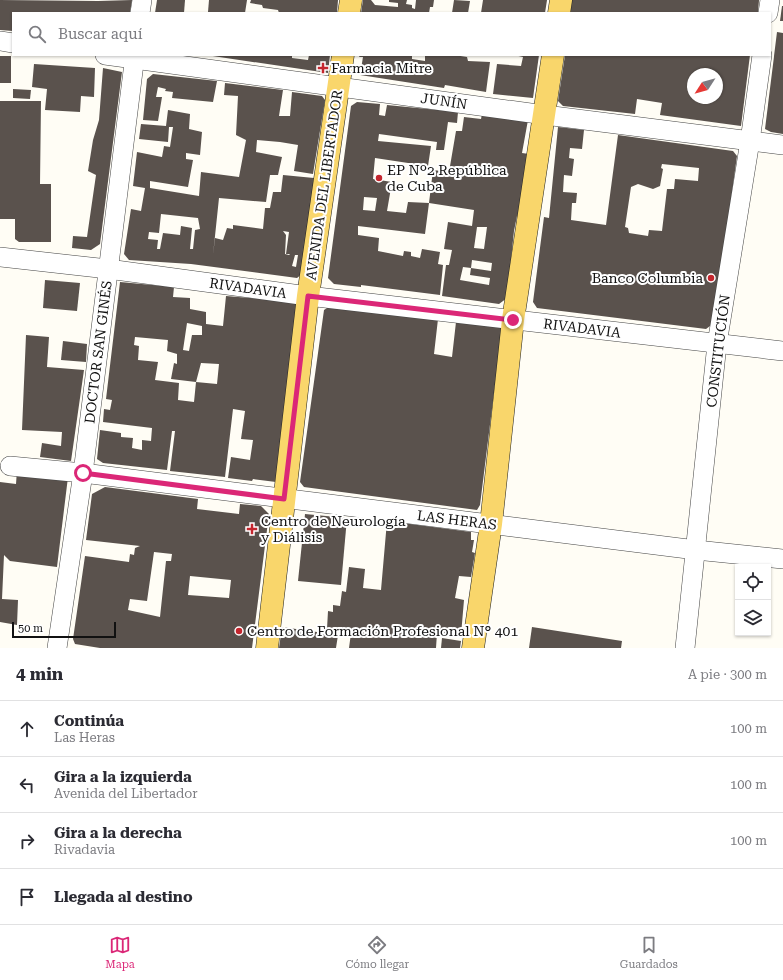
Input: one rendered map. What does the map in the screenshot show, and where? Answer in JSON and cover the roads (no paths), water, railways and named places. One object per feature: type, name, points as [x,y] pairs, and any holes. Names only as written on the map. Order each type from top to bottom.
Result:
[{"type":"main road","points":[[349,12],[351,0]]},
{"type":"main road","points":[[559,12],[561,0]]},
{"type":"main road","name":"AVENIDA DEL LIBERTADOR","points":[[267,648],[308,296],[343,56]]},
{"type":"main road","points":[[473,648],[491,524],[513,320],[553,56]]},
{"type":"street","points":[[140,12],[142,0]]},
{"type":"street","points":[[768,12],[770,0]]},
{"type":"street","points":[[0,41],[12,43]]},
{"type":"street","name":"JUNÍN","points":[[120,56],[545,115],[783,145]]},
{"type":"street","name":"CONSTITUCIÓN","points":[[685,648],[717,344],[750,141],[762,56]]},
{"type":"street","name":"DOCTOR SAN GINÉS","points":[[57,648],[83,473],[135,57]]},
{"type":"street","name":"RIVADAVIA","points":[[0,257],[108,269],[308,296],[783,351]]},
{"type":"street","name":"LAS HERAS","points":[[10,466],[83,473],[696,550],[783,559]]},
{"type":"place","name":"Farmacia Mitre","points":[[323,68]]},
{"type":"place","name":"EP Nº2 República de Cuba","points":[[379,178]]},
{"type":"place","name":"Banco Columbia","points":[[711,278]]},
{"type":"place","name":"Centro de Neurología y Diálisis","points":[[252,529]]},
{"type":"place","name":"Centro de Formación Profesional N° 401","points":[[239,631]]}]
